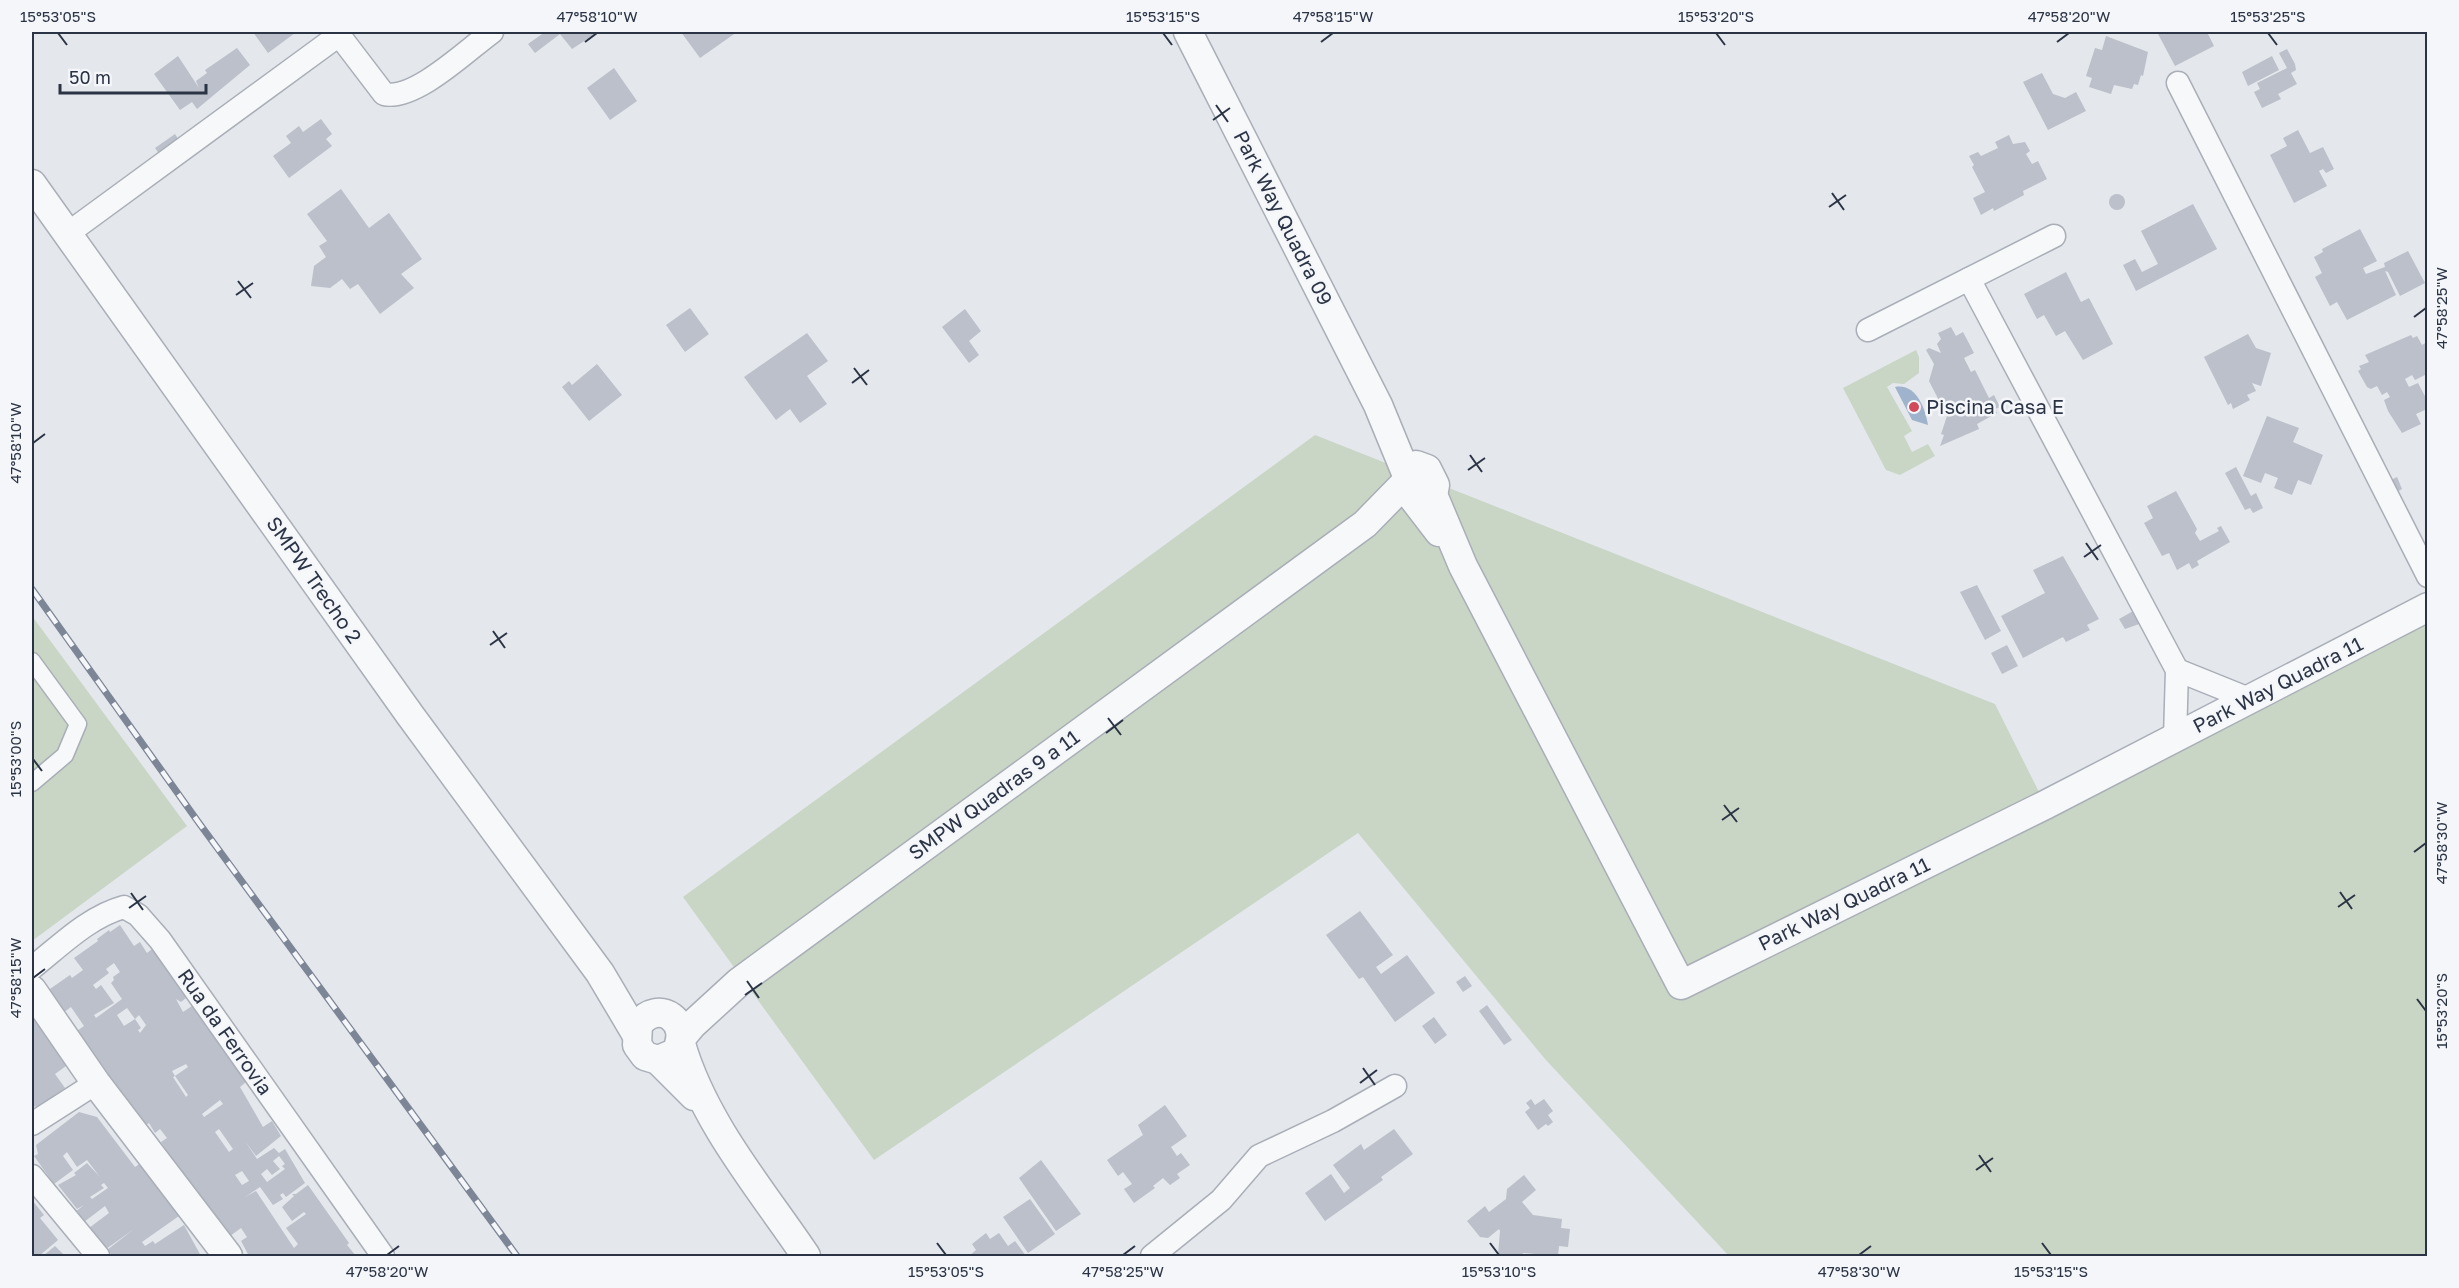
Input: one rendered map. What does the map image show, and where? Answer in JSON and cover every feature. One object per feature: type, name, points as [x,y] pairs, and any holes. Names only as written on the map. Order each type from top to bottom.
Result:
[{"type":"street","points":[[67,234],[338,33],[384,94],[395,97],[413,90],[492,32]]},
{"type":"street","name":"Park Way Quadra 09","points":[[1188,32],[1378,405],[1417,488]]},
{"type":"street","points":[[2178,83],[2427,576]]},
{"type":"street","name":"SMPW Trecho 2","points":[[32,184],[410,715],[600,973],[651,1019]]},
{"type":"street","points":[[1868,330],[2054,236]]},
{"type":"street","points":[[1969,279],[2177,670],[2175,738]]},
{"type":"street","name":"SMPW Quadras 9 a 11","points":[[674,1047],[697,1020],[740,982],[1417,488]]},
{"type":"street","name":"Park Way Quadra 11","points":[[1417,488],[1463,566],[1681,985],[2175,738],[2427,607]]},
{"type":"street","points":[[32,661],[78,724],[65,755],[32,783]]},
{"type":"street","points":[[2177,670],[2249,699]]},
{"type":"street","name":"Rua da Ferrovia","points":[[32,968],[109,911],[124,907],[138,915],[160,940],[383,1257]]},
{"type":"street","name":"SMPW Quadras 9 a 11","points":[[651,1019],[740,982]]},
{"type":"street","points":[[32,990],[96,1083],[228,1257]]},
{"type":"street","points":[[674,1047],[645,1056],[637,1045],[651,1019],[674,1018],[680,1027],[674,1047],[689,1071],[706,1109],[806,1257]]},
{"type":"street","points":[[32,1124],[96,1083]]},
{"type":"street","points":[[1152,1257],[1221,1200],[1259,1156],[1333,1121],[1395,1086]]},
{"type":"street","points":[[32,1176],[98,1257]]},
{"type":"green space","points":[[1916,350],[1919,357],[1919,373],[1904,384],[1893,383],[1887,387],[1912,431],[1904,436],[1912,452],[1928,444],[1935,456],[1900,475],[1886,470],[1843,388]]},
{"type":"green space","points":[[1315,435],[1995,704],[2048,810],[2427,607],[2427,1256],[1729,1256],[1545,1059],[1358,833],[874,1160],[683,897]]},
{"type":"green space","points":[[32,616],[187,826],[32,941]]},
{"type":"water","name":"Piscina Casa E","points":[[1895,387],[1909,389],[1914,393],[1922,404],[1928,425],[1912,420]]},
{"type":"building","points":[[253,32],[294,32],[295,33],[268,53]]},
{"type":"building","points":[[545,32],[598,32],[572,49],[560,34],[535,53],[528,44]]},
{"type":"building","points":[[681,32],[737,32],[700,58]]},
{"type":"building","points":[[2157,32],[2207,32],[2214,46],[2175,66]]},
{"type":"building","points":[[2106,36],[2148,52],[2143,76],[2141,75],[2138,85],[2134,84],[2132,89],[2114,85],[2111,94],[2089,87],[2092,78],[2086,76],[2095,48],[2102,50]]},
{"type":"building","points":[[237,48],[250,65],[197,109],[192,102],[180,110],[154,74],[178,56],[199,88],[196,81],[207,73],[205,70]]},
{"type":"building","points":[[2287,49],[2295,64],[2296,70],[2291,73],[2297,84],[2278,94],[2281,99],[2262,108],[2254,92],[2260,89],[2257,83],[2287,68],[2279,53]]},
{"type":"building","points":[[2272,56],[2279,70],[2248,86],[2242,72]]},
{"type":"building","points":[[614,68],[637,101],[610,120],[587,88]]},
{"type":"building","points":[[2042,73],[2053,94],[2065,98],[2076,92],[2086,111],[2048,130],[2023,82]]},
{"type":"building","points":[[321,119],[332,134],[326,139],[332,146],[289,178],[273,156],[291,143],[286,136],[299,126],[303,132]]},
{"type":"building","points":[[2298,130],[2310,153],[2323,147],[2334,169],[2326,173],[2323,169],[2319,171],[2327,186],[2294,203],[2270,155],[2287,146],[2283,138]]},
{"type":"building","points":[[175,134],[182,145],[163,159],[155,148]]},
{"type":"building","points":[[2009,135],[2013,144],[2025,142],[2030,151],[2026,154],[2032,164],[2038,161],[2047,179],[2023,191],[2024,195],[1994,211],[1993,208],[1981,215],[1973,198],[1985,192],[1969,156],[1978,152],[1981,156],[1998,148],[1995,142]]},
{"type":"building","points":[[341,189],[369,228],[389,213],[422,259],[401,274],[414,288],[380,314],[358,284],[350,289],[342,279],[330,288],[311,286],[314,266],[326,257],[319,246],[327,241],[307,214]]},
{"type":"building","points":[[2117,194],[2123,196],[2125,202],[2123,208],[2117,210],[2111,208],[2109,202],[2111,196]]},
{"type":"building","points":[[2193,204],[2217,249],[2136,291],[2123,265],[2135,259],[2142,272],[2158,264],[2141,231]]},
{"type":"building","points":[[2360,229],[2377,261],[2363,268],[2366,274],[2385,267],[2384,263],[2408,251],[2425,283],[2400,296],[2388,272],[2385,271],[2396,295],[2347,320],[2337,302],[2330,306],[2315,277],[2322,273],[2314,257],[2323,252],[2322,249]]},
{"type":"building","points":[[2066,272],[2081,302],[2089,298],[2113,344],[2083,360],[2065,331],[2056,336],[2044,315],[2037,319],[2024,294]]},
{"type":"building","points":[[690,308],[709,334],[685,352],[666,325]]},
{"type":"building","points":[[965,309],[981,331],[969,341],[979,355],[969,363],[942,327]]},
{"type":"building","points":[[1951,327],[1956,336],[1963,332],[1974,353],[1964,358],[1971,372],[1975,370],[1989,398],[1994,395],[2000,407],[1995,409],[1997,413],[1977,424],[1979,429],[1940,446],[1947,416],[1929,381],[1934,364],[1926,350],[1929,348],[1941,353],[1937,344],[1941,339],[1938,333]]},
{"type":"building","points":[[807,333],[828,361],[807,376],[827,404],[800,423],[790,409],[776,420],[744,377]]},
{"type":"building","points":[[2248,334],[2256,348],[2271,353],[2261,386],[2252,383],[2256,391],[2247,395],[2250,400],[2233,409],[2231,403],[2228,405],[2204,357]]},
{"type":"building","points":[[2411,335],[2413,338],[2417,336],[2422,345],[2427,342],[2427,374],[2415,380],[2412,375],[2405,379],[2409,387],[2418,383],[2427,400],[2427,409],[2416,414],[2421,424],[2402,433],[2388,411],[2384,400],[2390,397],[2387,392],[2382,395],[2377,386],[2371,389],[2367,387],[2358,371],[2361,369],[2359,366],[2369,362],[2365,355]]},
{"type":"building","points":[[597,364],[622,395],[589,421],[562,387],[569,381],[572,385]]},
{"type":"building","points":[[2267,416],[2299,428],[2293,442],[2323,455],[2311,485],[2298,480],[2292,495],[2274,488],[2278,478],[2265,473],[2261,483],[2243,476]]},
{"type":"building","points":[[2236,467],[2251,496],[2256,493],[2263,508],[2253,513],[2250,508],[2245,510],[2225,473]]},
{"type":"building","points":[[2397,477],[2402,489],[2397,492],[2387,482]]},
{"type":"building","points":[[2176,491],[2197,529],[2195,533],[2200,541],[2219,531],[2217,528],[2221,526],[2230,542],[2197,561],[2199,565],[2192,569],[2189,563],[2177,570],[2169,553],[2162,556],[2144,523],[2153,518],[2147,506]]},
{"type":"building","points":[[2063,556],[2099,619],[2087,625],[2090,630],[2066,642],[2063,637],[2023,658],[2001,616],[2045,593],[2033,570]]},
{"type":"building","points":[[1977,585],[2001,631],[1985,640],[1960,592]]},
{"type":"building","points":[[2135,610],[2142,623],[2125,629],[2119,619]]},
{"type":"building","points":[[2007,645],[2018,666],[2002,674],[1991,653]]},
{"type":"building","points":[[1360,911],[1393,955],[1376,967],[1381,974],[1407,955],[1435,993],[1395,1022],[1363,977],[1359,979],[1326,935]]},
{"type":"building","points":[[120,925],[134,946],[140,942],[147,953],[152,949],[186,998],[181,1002],[176,999],[183,1012],[192,1006],[246,1082],[240,1087],[263,1127],[272,1121],[281,1136],[256,1156],[245,1141],[257,1159],[274,1148],[279,1153],[285,1149],[305,1183],[286,1197],[283,1193],[280,1195],[283,1199],[273,1205],[260,1187],[245,1197],[256,1191],[294,1248],[298,1244],[286,1228],[306,1214],[304,1212],[292,1221],[282,1207],[294,1196],[292,1194],[296,1194],[308,1185],[356,1256],[249,1256],[241,1241],[247,1237],[241,1228],[226,1239],[161,1142],[167,1138],[160,1129],[155,1133],[149,1123],[145,1126],[77,1031],[84,1026],[71,1007],[63,1013],[47,991],[70,975],[72,978],[83,970],[74,958],[109,930],[110,932]],"holes":[[[114,963],[120,972],[113,977],[114,980],[111,983],[122,999],[96,1018],[94,1015],[114,1003],[101,985],[96,989],[93,985],[109,973],[106,969]],[[127,1008],[135,1019],[124,1026],[117,1015]],[[139,1015],[146,1025],[140,1033],[138,1030],[141,1028],[135,1019]],[[186,1064],[188,1067],[175,1076],[172,1071]],[[175,1076],[188,1095],[186,1097],[173,1077]],[[220,1100],[223,1104],[204,1117],[202,1114]],[[219,1129],[233,1149],[229,1152],[215,1132]],[[279,1156],[285,1164],[282,1166],[285,1169],[267,1182],[261,1174],[267,1169],[272,1175],[280,1169],[273,1161]],[[242,1171],[249,1181],[242,1185],[235,1175]]]},
{"type":"building","points":[[1465,976],[1472,986],[1463,992],[1456,982]]},
{"type":"building","points":[[1487,1005],[1512,1040],[1504,1045],[1479,1011]]},
{"type":"building","points":[[32,1014],[66,1066],[55,1074],[65,1088],[38,1110],[35,1106],[32,1109]]},
{"type":"building","points":[[1434,1017],[1447,1035],[1435,1044],[1422,1026]]},
{"type":"building","points":[[1531,1099],[1535,1105],[1544,1099],[1553,1111],[1548,1115],[1553,1122],[1548,1126],[1546,1124],[1538,1130],[1525,1112],[1530,1108],[1526,1103]]},
{"type":"building","points":[[1165,1105],[1187,1136],[1171,1147],[1177,1156],[1181,1153],[1190,1165],[1177,1174],[1180,1178],[1170,1185],[1163,1178],[1153,1186],[1155,1188],[1134,1203],[1124,1189],[1132,1184],[1123,1172],[1118,1176],[1107,1160],[1143,1135],[1138,1125]]},
{"type":"building","points":[[79,1112],[97,1117],[135,1167],[141,1163],[179,1216],[142,1242],[145,1246],[153,1241],[155,1244],[184,1225],[201,1256],[113,1256],[107,1250],[134,1229],[106,1249],[89,1228],[109,1213],[105,1206],[84,1222],[75,1212],[84,1205],[77,1209],[58,1185],[76,1175],[74,1173],[87,1163],[100,1177],[87,1160],[77,1167],[67,1152],[63,1156],[73,1170],[54,1184],[34,1156],[38,1154],[36,1145]],"holes":[[[104,1183],[108,1188],[92,1199],[90,1197],[104,1188],[101,1185]]]},
{"type":"building","points":[[1394,1129],[1413,1154],[1381,1177],[1383,1180],[1325,1221],[1305,1193],[1331,1174],[1344,1193],[1350,1188],[1333,1165],[1361,1144],[1364,1150]]},
{"type":"building","points":[[1041,1160],[1081,1214],[1056,1231],[1019,1178]]},
{"type":"building","points":[[1524,1175],[1536,1190],[1522,1202],[1533,1215],[1562,1219],[1561,1228],[1570,1229],[1568,1247],[1559,1246],[1558,1256],[1523,1253],[1522,1256],[1498,1255],[1499,1229],[1488,1238],[1480,1237],[1467,1221],[1485,1206],[1489,1212],[1506,1199],[1507,1189]]},
{"type":"building","points":[[1030,1199],[1055,1234],[1028,1253],[1003,1217]]},
{"type":"building","points":[[32,1200],[44,1215],[40,1218],[58,1240],[39,1256],[32,1256]]},
{"type":"building","points":[[986,1233],[990,1239],[999,1233],[1008,1246],[1015,1241],[1026,1256],[969,1256],[976,1250],[972,1244]]},
{"type":"building","points":[[55,1246],[65,1256],[43,1256]]},
{"type":"railway","points":[[32,589],[199,823],[517,1256]]},
{"type":"place","name":"Piscina Casa E","points":[[1914,407]]}]
